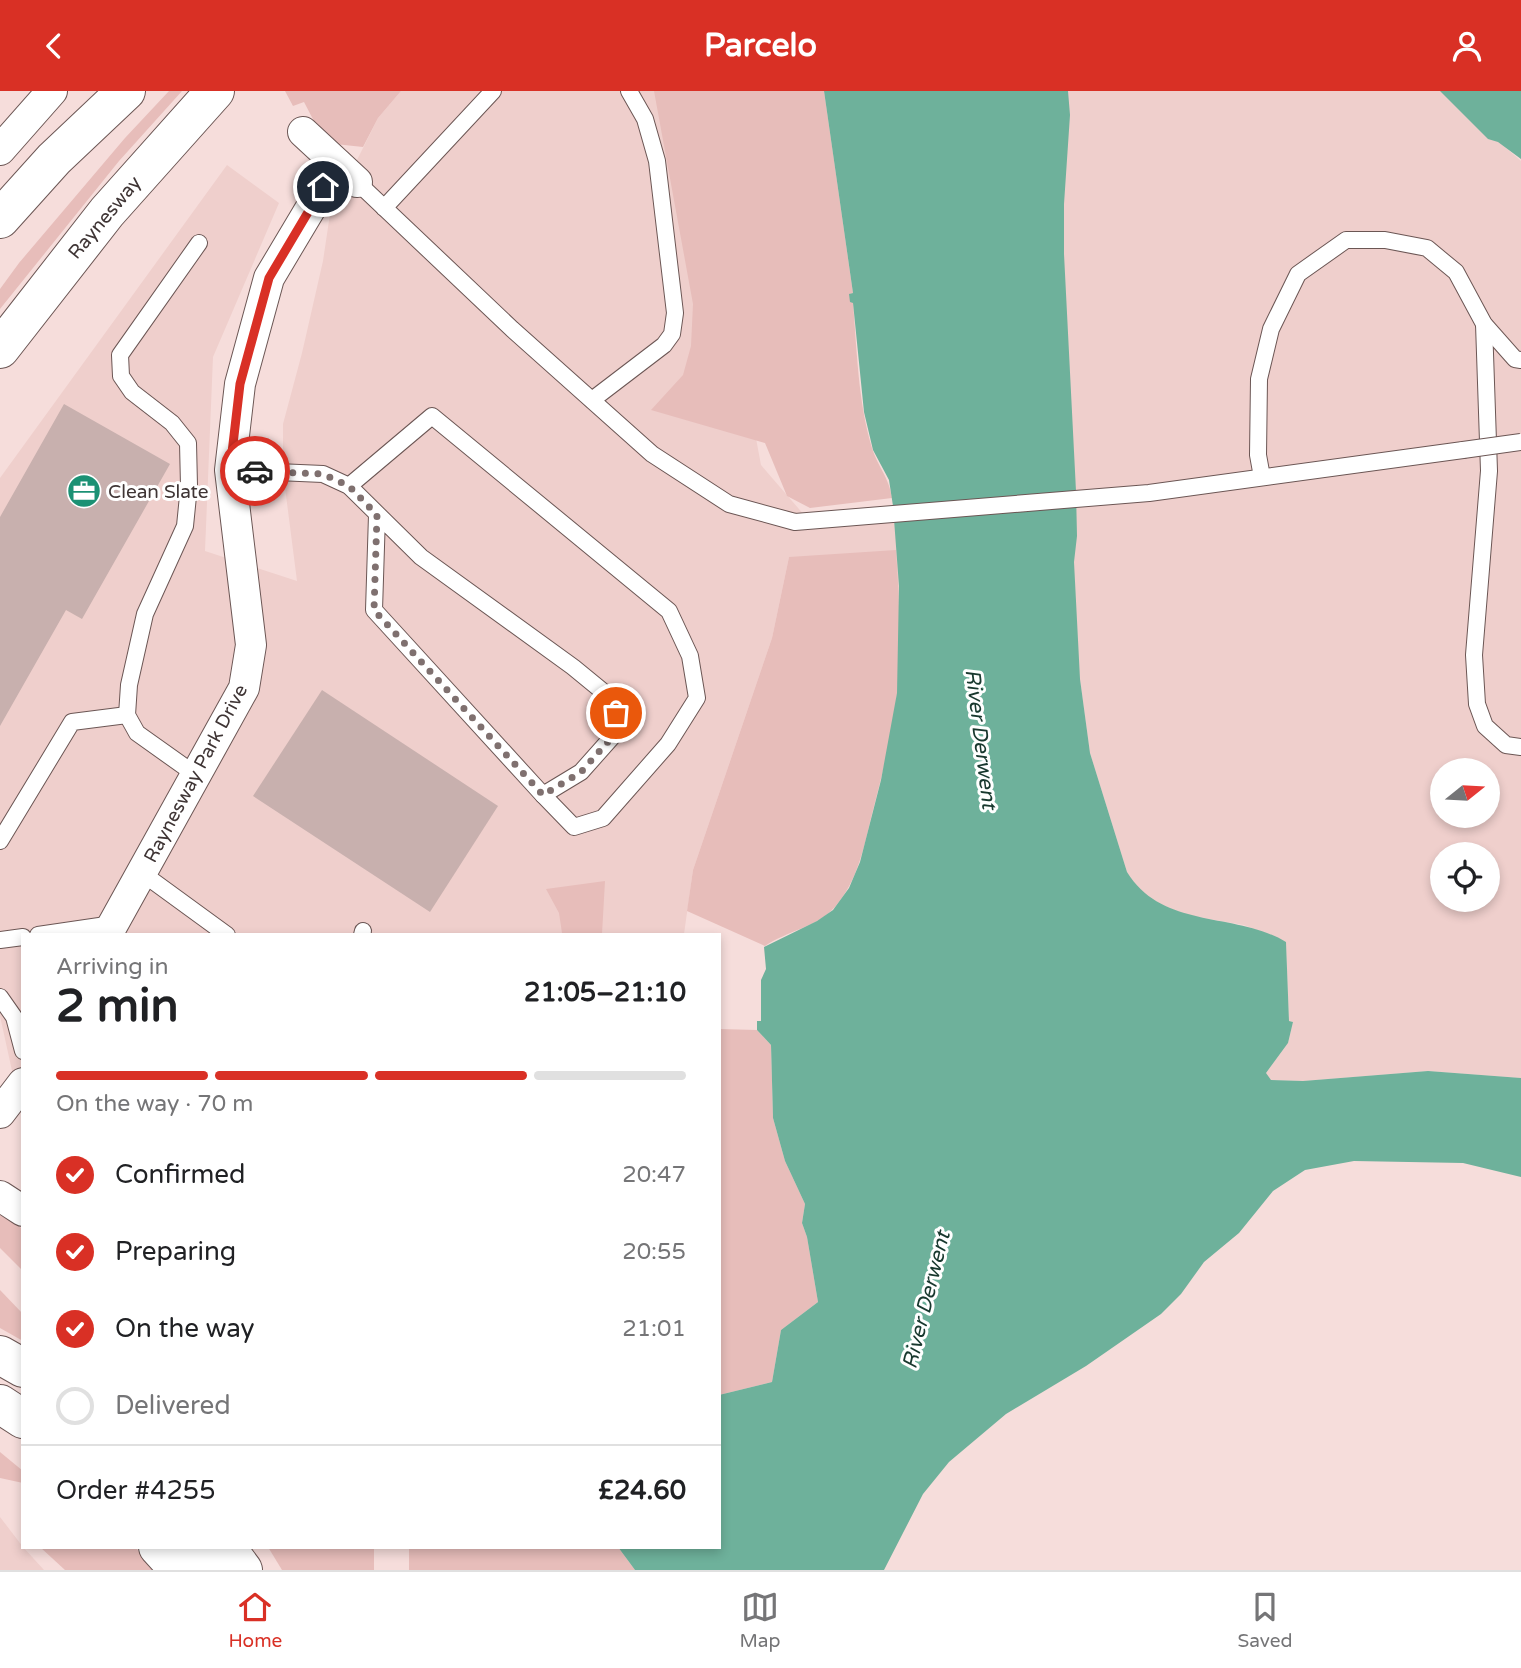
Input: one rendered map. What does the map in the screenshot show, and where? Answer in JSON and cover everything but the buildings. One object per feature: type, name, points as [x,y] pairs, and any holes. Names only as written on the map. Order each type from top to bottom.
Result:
[{"type":"highway","points":[[0,219],[54,159],[126,91]]},
{"type":"highway","name":"Raynesway","points":[[0,349],[107,212],[215,91]]},
{"type":"highway","points":[[0,237],[54,159]]},
{"type":"highway","points":[[0,1355],[21,1367]]},
{"type":"highway","points":[[0,1403],[21,1418]]},
{"type":"highway","points":[[160,1549],[179,1570]]},
{"type":"highway","points":[[227,1549],[243,1570]]},
{"type":"street","points":[[0,150],[52,91]]},
{"type":"street","points":[[303,132],[347,173]]},
{"type":"street","name":"Raynesway Park Drive","points":[[110,929],[244,688],[251,645],[230,470],[240,384],[269,278],[347,173]]},
{"type":"street","points":[[0,1113],[21,1086]]},
{"type":"street","points":[[0,1196],[21,1210]]},
{"type":"street","points":[[193,1549],[209,1570]]},
{"type":"lane","points":[[384,208],[493,91]]},
{"type":"lane","points":[[592,400],[664,345],[672,334],[675,313],[657,161],[645,119],[629,91]]},
{"type":"lane","points":[[347,173],[512,329],[652,454],[729,504],[795,522],[1149,493],[1521,442]]},
{"type":"lane","points":[[1262,477],[1258,455],[1259,379],[1271,329],[1298,274],[1346,240],[1385,240],[1427,248],[1456,272],[1484,324],[1515,359],[1521,360]]},
{"type":"lane","points":[[196,775],[137,733],[127,715],[129,685],[145,614],[186,526],[190,485],[188,443],[172,423],[132,392],[121,376],[120,355],[200,243]]},
{"type":"lane","points":[[1484,324],[1489,471],[1474,655],[1477,704],[1485,726],[1506,745],[1521,747]]},
{"type":"lane","points":[[349,486],[432,416],[669,611],[690,656],[697,698],[668,744],[603,818],[574,827],[374,610],[377,515]]},
{"type":"lane","points":[[230,470],[323,474],[349,486],[421,557],[573,667],[612,699],[621,727],[581,772],[543,795]]},
{"type":"lane","points":[[0,841],[72,722],[127,715]]},
{"type":"lane","points":[[142,873],[224,933]]},
{"type":"lane","points":[[62,933],[110,929]]},
{"type":"lane","points":[[0,940],[21,937]]},
{"type":"lane","points":[[0,997],[14,1017],[21,1043]]},
{"type":"shaded area","points":[[169,91],[182,91],[119,161],[0,309],[0,289],[19,263],[125,138]]},
{"type":"shaded area","points":[[285,91],[401,91],[378,118],[363,147],[335,144],[316,125],[304,102],[293,106]]},
{"type":"shaded area","points":[[401,91],[691,91],[761,465],[805,516],[1076,491],[1039,91],[1441,91],[1521,161],[1521,1078],[1428,1071],[1303,1081],[1267,1078],[1266,1073],[1288,1043],[1293,1022],[1289,1021],[1286,942],[1244,925],[1185,915],[1150,899],[1135,884],[1127,872],[1090,753],[1080,679],[789,557],[772,638],[693,870],[684,933],[21,933],[21,1112],[0,1016],[0,478],[227,165],[279,203],[213,357],[205,551],[297,581],[283,472],[283,424],[323,261],[330,214],[378,118]]},
{"type":"shaded area","points":[[654,91],[824,91],[853,293],[850,294],[867,431],[892,498],[810,508],[787,496],[765,443],[651,410],[683,375],[691,346],[693,304]]},
{"type":"shaded area","points":[[896,550],[900,641],[895,709],[866,839],[859,863],[843,897],[828,914],[765,946],[687,911],[693,870],[772,638],[789,557]]},
{"type":"shaded area","points":[[605,881],[602,933],[562,933],[559,913],[546,889]]},
{"type":"shaded area","points":[[721,1029],[757,1030],[771,1045],[773,1118],[785,1161],[805,1204],[802,1223],[807,1237],[818,1302],[781,1330],[772,1382],[721,1395]]},
{"type":"shaded area","points":[[0,1215],[21,1228],[21,1269],[0,1248]]},
{"type":"shaded area","points":[[0,1290],[21,1312],[21,1340],[0,1328]]},
{"type":"shaded area","points":[[0,1452],[21,1469],[21,1483],[0,1478]]},
{"type":"shaded area","points":[[0,1517],[21,1544],[21,1549],[25,1549],[44,1570],[0,1570]]},
{"type":"shaded area","points":[[42,1549],[137,1549],[155,1570],[65,1570]]},
{"type":"shaded area","points":[[269,1549],[374,1549],[374,1570],[282,1570]]},
{"type":"shaded area","points":[[409,1549],[619,1549],[635,1570],[409,1570]]},
{"type":"water","name":"River Derwent","points":[[824,91],[1068,91],[1070,115],[1064,204],[1064,254],[1076,491],[1077,536],[1074,562],[1080,679],[1090,753],[1127,872],[1142,890],[1160,903],[1200,917],[1266,932],[1286,942],[1289,1021],[1293,1022],[1288,1043],[1266,1073],[1271,1080],[1303,1081],[1428,1071],[1521,1078],[1521,1177],[1463,1163],[1354,1161],[1305,1170],[1273,1191],[1239,1233],[1204,1262],[1181,1294],[1161,1314],[1086,1366],[1006,1414],[949,1462],[923,1494],[884,1570],[635,1570],[619,1549],[721,1549],[721,1395],[772,1382],[781,1330],[818,1302],[807,1237],[802,1223],[805,1204],[785,1161],[773,1118],[771,1045],[757,1030],[757,1021],[761,1021],[761,980],[766,969],[764,947],[817,921],[833,910],[849,888],[860,862],[881,780],[897,693],[899,586],[893,506],[889,480],[873,450],[864,412],[853,303],[850,302],[849,294],[853,293]]},
{"type":"water","points":[[1440,91],[1521,91],[1521,159],[1498,142],[1488,139]]},
{"type":"way so far","points":[[255,471],[323,474],[349,486],[377,515],[374,610],[543,795],[581,772],[621,727],[616,713]]},
{"type":"place","name":"Clean Slate","points":[[84,491]]},
{"type":"route","points":[[255,471],[230,470],[240,384],[269,278],[323,187]]}]
